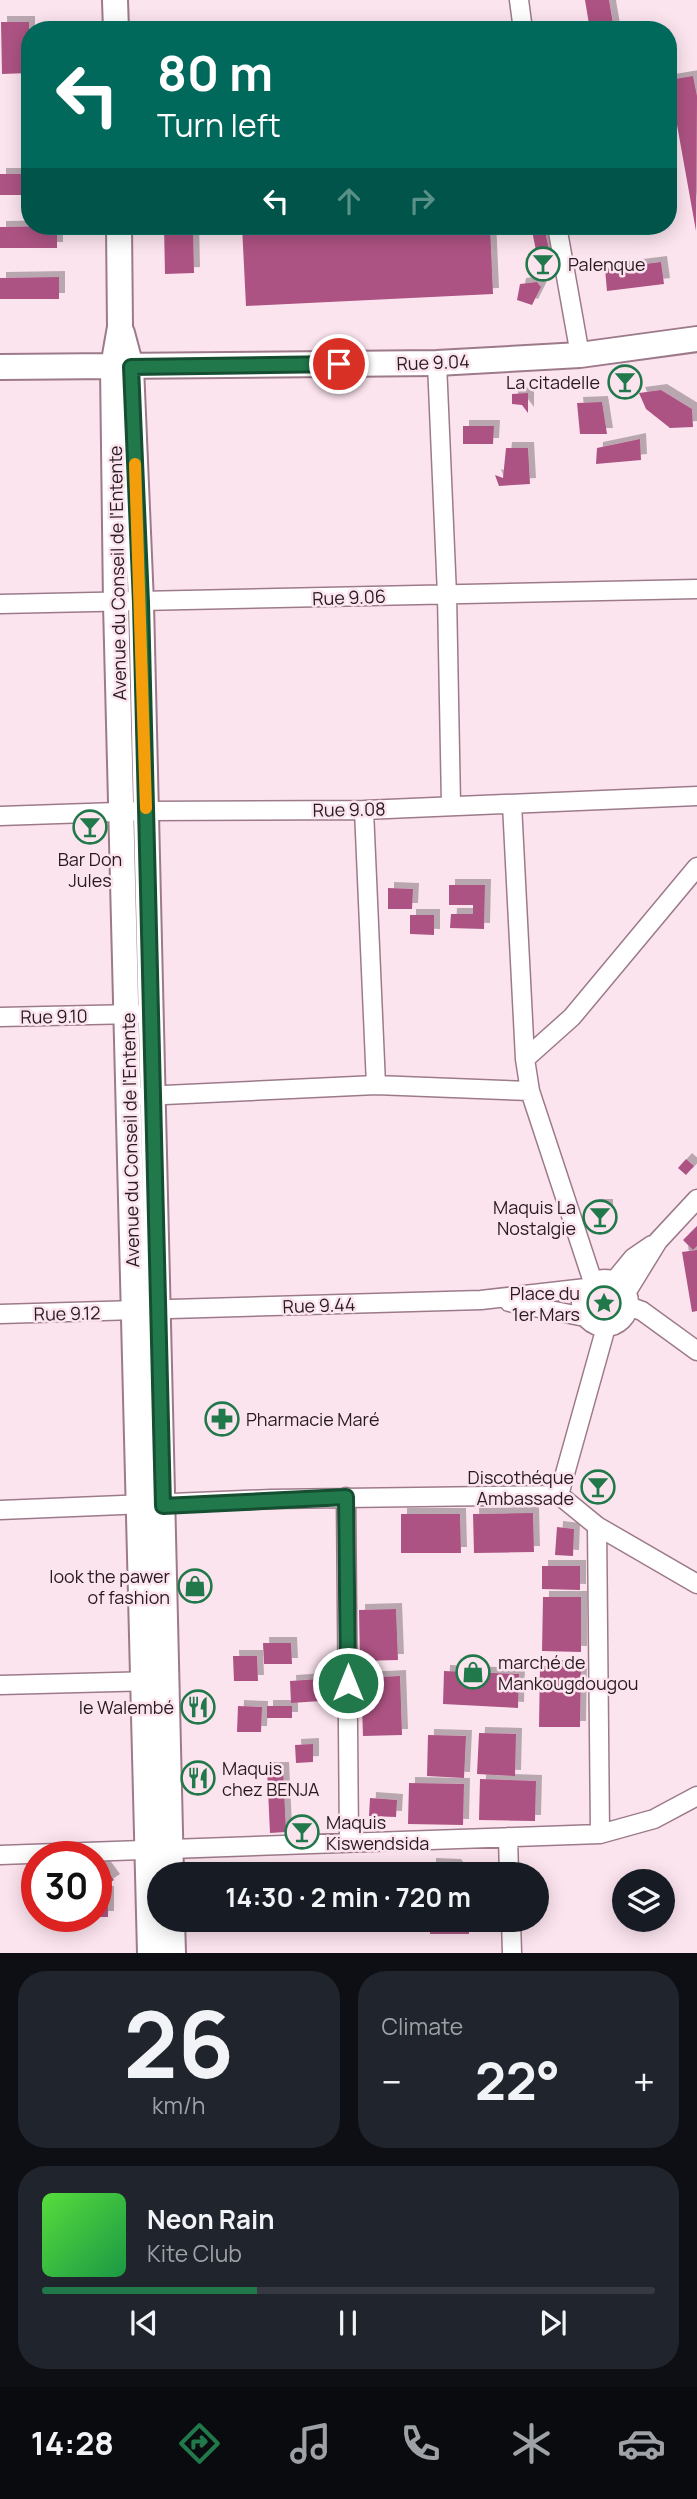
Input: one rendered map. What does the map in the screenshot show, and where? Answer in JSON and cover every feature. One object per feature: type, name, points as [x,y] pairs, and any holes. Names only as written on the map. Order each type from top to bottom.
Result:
[{"type":"street","points":[[115,0],[116,21]]},
{"type":"street","points":[[519,0],[522,21]]},
{"type":"street","name":"Avenue du Conseil de l'Entente","points":[[119,235],[122,367],[141,603],[134,811],[159,1849],[150,1953]]},
{"type":"street","points":[[559,235],[580,355]]},
{"type":"street","name":"Rue 9.04","points":[[0,367],[437,363],[580,355],[697,339]]},
{"type":"street","points":[[437,363],[447,595],[451,805]]},
{"type":"street","name":"Avenue du Conseil de l'Entente","points":[[122,367],[116,604],[134,811]]},
{"type":"street","name":"Rue 9.06","points":[[0,604],[116,604],[697,589]]},
{"type":"street","name":"Rue 9.08","points":[[0,816],[134,811],[364,810],[697,796]]},
{"type":"street","points":[[512,804],[525,1059],[530,1091],[589,1285]]},
{"type":"street","points":[[364,810],[376,1085]]},
{"type":"street","points":[[525,1059],[572,1017],[697,867]]},
{"type":"street","name":"Rue 9.10","points":[[0,1017],[139,1014]]},
{"type":"street","points":[[140,1096],[376,1085],[530,1091]]},
{"type":"street","points":[[600,1322],[658,1241],[697,1199]]},
{"type":"street","points":[[481,1300],[589,1285],[603,1279],[697,1351]]},
{"type":"street","points":[[559,1495],[592,1370],[602,1349],[600,1322],[581,1297],[589,1285]]},
{"type":"street","points":[[481,1300],[600,1322],[636,1325],[681,1341]]},
{"type":"street","name":"Rue 9.44","points":[[145,1311],[481,1300]]},
{"type":"street","name":"Rue 9.12","points":[[0,1314],[145,1311]]},
{"type":"street","points":[[0,1510],[346,1497],[559,1495],[597,1526],[697,1584]]},
{"type":"street","points":[[346,1497],[349,1842]]},
{"type":"street","points":[[597,1526],[600,1833]]},
{"type":"street","points":[[0,1685],[155,1681]]},
{"type":"street","points":[[0,1855],[600,1833],[654,1819],[697,1796]]},
{"type":"street","points":[[508,1837],[509,1862]]},
{"type":"street","name":"Avenue du Conseil de l'Entente","points":[[159,1849],[165,1862]]},
{"type":"street","points":[[172,1932],[173,1953]]},
{"type":"street","points":[[511,1932],[512,1953]]},
{"type":"building","points":[[585,0],[609,0],[612,21],[588,21]]},
{"type":"building","points":[[1,22],[21,22],[21,73],[2,74]]},
{"type":"building","points":[[693,76],[697,96],[696,231],[677,125],[677,79]]},
{"type":"building","points":[[0,174],[21,174],[21,195],[0,195]]},
{"type":"building","points":[[0,227],[21,227],[21,235],[57,235],[57,248],[0,248]]},
{"type":"building","points":[[164,235],[193,235],[194,273],[165,274]]},
{"type":"building","points":[[242,235],[490,235],[493,294],[246,306]]},
{"type":"building","points":[[533,235],[546,235],[554,273],[541,275]]},
{"type":"building","points":[[661,262],[664,284],[607,291],[605,269]]},
{"type":"building","points":[[59,277],[59,299],[0,299],[0,278]]},
{"type":"building","points":[[537,282],[541,287],[532,305],[517,300],[520,284]]},
{"type":"building","points":[[661,390],[692,409],[693,427],[670,428],[646,409],[639,393]]},
{"type":"building","points":[[528,393],[528,413],[522,405],[512,404],[512,394]]},
{"type":"building","points":[[602,402],[607,434],[580,434],[577,403]]},
{"type":"building","points":[[463,426],[494,426],[493,444],[463,444]]},
{"type":"building","points":[[640,439],[641,460],[596,464],[597,448]]},
{"type":"building","points":[[506,448],[528,448],[530,484],[499,486],[495,475],[503,478]]},
{"type":"building","points":[[449,885],[485,885],[484,929],[450,928],[451,914],[473,914],[473,905],[449,905]]},
{"type":"building","points":[[388,888],[413,889],[412,909],[388,909]]},
{"type":"building","points":[[410,915],[434,915],[434,935],[410,934]]},
{"type":"building","points":[[686,1159],[694,1166],[686,1175],[678,1168]]},
{"type":"building","points":[[593,1205],[607,1205],[607,1217],[593,1217]]},
{"type":"building","points":[[697,1226],[697,1246],[693,1250],[683,1240]]},
{"type":"building","points":[[697,1250],[697,1311],[692,1312],[682,1252]]},
{"type":"building","points":[[533,1513],[534,1552],[474,1553],[473,1514]]},
{"type":"building","points":[[401,1514],[460,1514],[461,1553],[401,1553]]},
{"type":"building","points":[[557,1527],[574,1529],[573,1556],[555,1555]]},
{"type":"building","points":[[542,1566],[580,1566],[580,1590],[542,1589]]},
{"type":"building","points":[[543,1597],[581,1597],[581,1652],[542,1651]]},
{"type":"building","points":[[396,1609],[398,1660],[360,1661],[359,1610]]},
{"type":"building","points":[[263,1643],[291,1643],[292,1664],[264,1664]]},
{"type":"building","points":[[233,1656],[257,1656],[258,1681],[234,1681]]},
{"type":"building","points":[[540,1666],[581,1666],[580,1727],[539,1727]]},
{"type":"building","points":[[444,1671],[519,1674],[518,1708],[443,1704]]},
{"type":"building","points":[[400,1676],[402,1735],[363,1736],[361,1678]]},
{"type":"building","points":[[319,1679],[321,1701],[291,1703],[290,1681]]},
{"type":"building","points":[[238,1706],[262,1707],[261,1732],[237,1732]]},
{"type":"building","points":[[267,1706],[292,1706],[292,1718],[267,1718]]},
{"type":"building","points":[[479,1733],[516,1734],[515,1776],[477,1774]]},
{"type":"building","points":[[428,1735],[466,1736],[464,1778],[427,1776]]},
{"type":"building","points":[[313,1744],[313,1762],[296,1763],[295,1745]]},
{"type":"building","points":[[267,1768],[283,1768],[286,1832],[270,1833]]},
{"type":"building","points":[[480,1779],[536,1781],[535,1821],[479,1820]]},
{"type":"building","points":[[409,1783],[464,1784],[463,1825],[408,1824]]},
{"type":"building","points":[[370,1798],[397,1800],[396,1817],[369,1816]]},
{"type":"building","points":[[430,1932],[469,1932],[469,1934]]},
{"type":"slow traffic","points":[[135,464],[146,808]]},
{"type":"place","name":"Palenque","points":[[543,264]]},
{"type":"place","name":"La citadelle","points":[[625,382]]},
{"type":"place","name":"Bar Don Jules","points":[[90,827]]},
{"type":"place","name":"Maquis La Nostalgie","points":[[600,1217]]},
{"type":"place","name":"Place du 1er Mars","points":[[604,1303]]},
{"type":"place","name":"Pharmacie Maré","points":[[222,1419]]},
{"type":"place","name":"Discothéque Ambassade","points":[[598,1487]]},
{"type":"place","name":"look the pawer of fashion","points":[[195,1586]]},
{"type":"place","name":"marché de Mankougdougou","points":[[473,1672]]},
{"type":"place","name":"le Walembé","points":[[198,1707]]},
{"type":"place","name":"Maquis chez BENJA","points":[[198,1778]]},
{"type":"place","name":"Maquis Kiswendsida","points":[[302,1832]]},
{"type":"route","points":[[339,364],[131,367],[141,603],[163,1506],[346,1497],[348,1683]]}]
